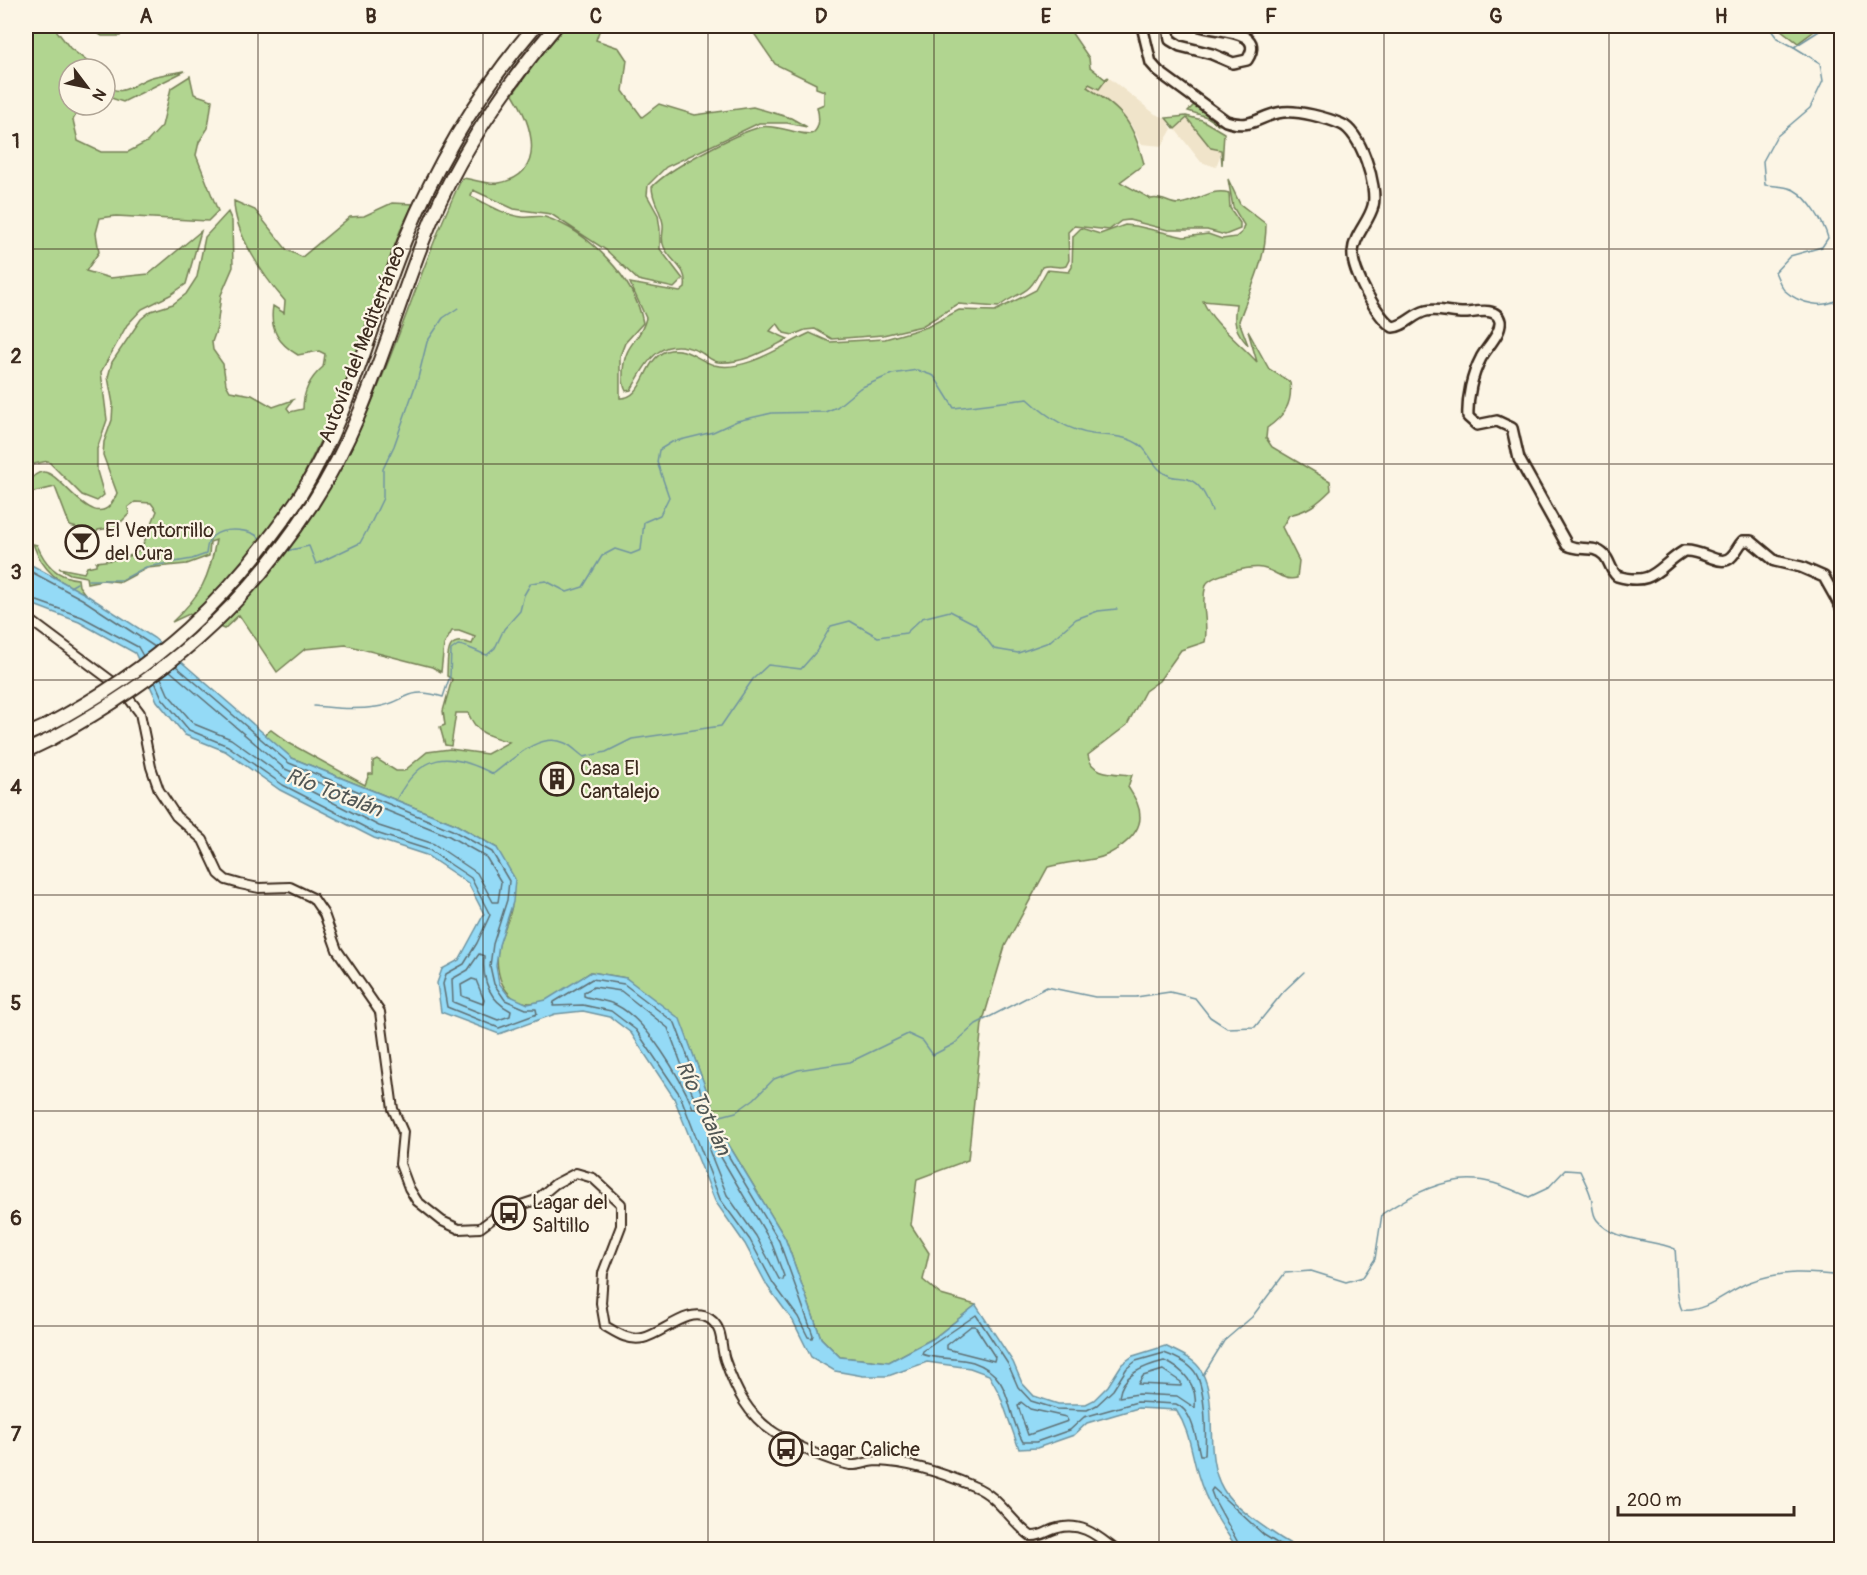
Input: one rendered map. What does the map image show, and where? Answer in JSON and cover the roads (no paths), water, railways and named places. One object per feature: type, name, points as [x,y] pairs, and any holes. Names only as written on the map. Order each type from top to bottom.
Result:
[{"type":"highway","name":"Autovía del Mediterráneo","points":[[26,735],[97,699],[143,667],[193,625],[237,581],[270,540],[321,462],[342,417],[405,240],[434,177],[462,125],[513,51],[535,26]]},
{"type":"highway","name":"Autovía del Mediterráneo","points":[[26,752],[106,709],[152,678],[201,638],[282,549],[335,469],[357,423],[423,240],[449,185],[477,132],[525,63],[556,26]]},
{"type":"main road","points":[[1142,26],[1151,63],[1159,72],[1226,121],[1238,125],[1252,124],[1276,114],[1293,112],[1342,124],[1352,132],[1359,142],[1374,192],[1373,206],[1353,252],[1354,262],[1367,291],[1382,319],[1393,327],[1401,326],[1427,311],[1468,313],[1478,310],[1491,312],[1497,316],[1500,323],[1498,330],[1475,371],[1468,405],[1468,417],[1476,425],[1497,421],[1512,428],[1519,459],[1567,545],[1589,548],[1603,554],[1617,576],[1644,578],[1655,576],[1684,551],[1699,551],[1716,561],[1724,562],[1731,558],[1743,541],[1751,540],[1775,561],[1801,567],[1824,577],[1842,609]]},
{"type":"main road","points":[[1168,26],[1170,40],[1180,46],[1212,54],[1233,63],[1247,60],[1251,54],[1251,43],[1242,34],[1200,26]]},
{"type":"street","points":[[26,617],[122,688],[132,699],[140,713],[151,767],[159,790],[176,816],[203,840],[219,873],[226,880],[259,888],[290,886],[313,898],[324,914],[337,950],[380,1012],[393,1109],[403,1132],[400,1164],[408,1188],[433,1215],[459,1229],[480,1228],[503,1211],[536,1200],[555,1184],[576,1173],[593,1178],[621,1204],[621,1226],[603,1273],[601,1303],[605,1326],[622,1337],[643,1338],[691,1315],[708,1318],[720,1329],[724,1357],[735,1387],[749,1411],[776,1433],[839,1462],[854,1466],[875,1461],[899,1464],[974,1486],[1001,1504],[1031,1536],[1039,1536],[1056,1528],[1076,1526],[1091,1530],[1116,1550]]},
{"type":"water","name":"Río Totalán","points":[[26,562],[85,594],[154,638],[292,758],[455,824],[497,848],[515,879],[513,902],[499,945],[496,966],[499,983],[508,995],[528,1004],[546,1000],[591,972],[626,978],[680,1019],[724,1137],[785,1238],[821,1338],[840,1357],[889,1362],[934,1338],[976,1305],[1013,1362],[1022,1383],[1034,1396],[1058,1404],[1086,1404],[1094,1400],[1108,1386],[1122,1364],[1133,1356],[1165,1346],[1191,1360],[1202,1372],[1210,1401],[1213,1461],[1223,1489],[1247,1514],[1299,1549],[1238,1549],[1220,1523],[1205,1495],[1187,1434],[1176,1410],[1138,1408],[1087,1423],[1074,1435],[1037,1448],[1019,1449],[1000,1395],[989,1375],[970,1368],[927,1362],[888,1376],[863,1376],[835,1371],[811,1357],[793,1321],[768,1287],[745,1244],[715,1201],[674,1098],[631,1033],[610,1017],[583,1011],[555,1014],[499,1034],[441,1012],[437,983],[442,969],[459,960],[484,914],[468,883],[426,855],[374,838],[280,790],[225,751],[185,735],[157,701],[135,653],[79,622],[26,602]]},
{"type":"waterway","points":[[1768,26],[1777,38],[1794,47],[1827,26]]},
{"type":"waterway","points":[[1794,47],[1820,63],[1823,81],[1810,108],[1776,137],[1763,161],[1765,185],[1787,188],[1800,194],[1815,211],[1828,238],[1822,247],[1790,256],[1775,272],[1784,290],[1805,302],[1829,303],[1842,295]]},
{"type":"waterway","points":[[286,551],[309,546],[316,564],[360,543],[383,498],[383,469],[394,446],[418,378],[427,342],[443,318],[458,308]]},
{"type":"waterway","points":[[314,706],[368,708],[386,705],[413,694],[443,697],[450,676],[451,650],[458,645],[487,655],[495,648],[504,629],[520,611],[524,595],[531,583],[546,581],[567,592],[583,587],[602,556],[615,549],[631,554],[641,550],[644,522],[660,515],[669,497],[657,462],[659,450],[672,442],[713,432],[737,421],[772,413],[825,412],[837,407],[860,388],[892,374],[917,370],[934,376],[954,408],[1028,399],[1066,426],[1083,432],[1136,442],[1165,473],[1172,477],[1188,479],[1197,484],[1212,511]]},
{"type":"waterway","points":[[88,580],[122,580],[146,567],[192,559],[206,554],[211,538],[224,531],[246,531],[253,533],[262,541]]},
{"type":"waterway","points":[[70,587],[77,583]]},
{"type":"waterway","name":"Río Totalán","points":[[396,800],[405,784],[415,773],[437,760],[462,761],[493,774],[526,749],[545,741],[555,740],[565,743],[584,757],[606,752],[632,739],[721,726],[753,679],[768,665],[801,669],[816,652],[831,626],[850,621],[878,637],[906,633],[922,618],[950,611],[975,624],[994,649],[1018,653],[1049,642],[1076,619],[1098,611],[1117,609]]},
{"type":"waterway","name":"Río Totalán","points":[[717,1117],[736,1112],[754,1099],[774,1079],[798,1070],[850,1062],[908,1034],[923,1041],[933,1055],[954,1044],[976,1024],[1047,987],[1095,997],[1136,997],[1170,992],[1195,998],[1210,1017],[1227,1028],[1255,1027],[1284,991],[1304,972]]},
{"type":"waterway","points":[[1203,1375],[1224,1341],[1252,1317],[1285,1273],[1311,1271],[1346,1282],[1363,1277],[1375,1259],[1382,1214],[1414,1195],[1451,1182],[1464,1180],[1490,1182],[1529,1197],[1548,1188],[1565,1170],[1580,1171],[1590,1194],[1594,1215],[1605,1227],[1613,1233],[1675,1249],[1677,1289],[1682,1310],[1708,1305],[1750,1282],[1773,1275],[1806,1273],[1842,1276]]},
{"type":"place","name":"El Ventorrillo del Cura","points":[[82,542]]},
{"type":"place","name":"Casa El Cantalejo","points":[[557,779]]},
{"type":"place","name":"Lagar del Saltillo","points":[[509,1213]]},
{"type":"place","name":"Lagar Caliche","points":[[786,1449]]}]
